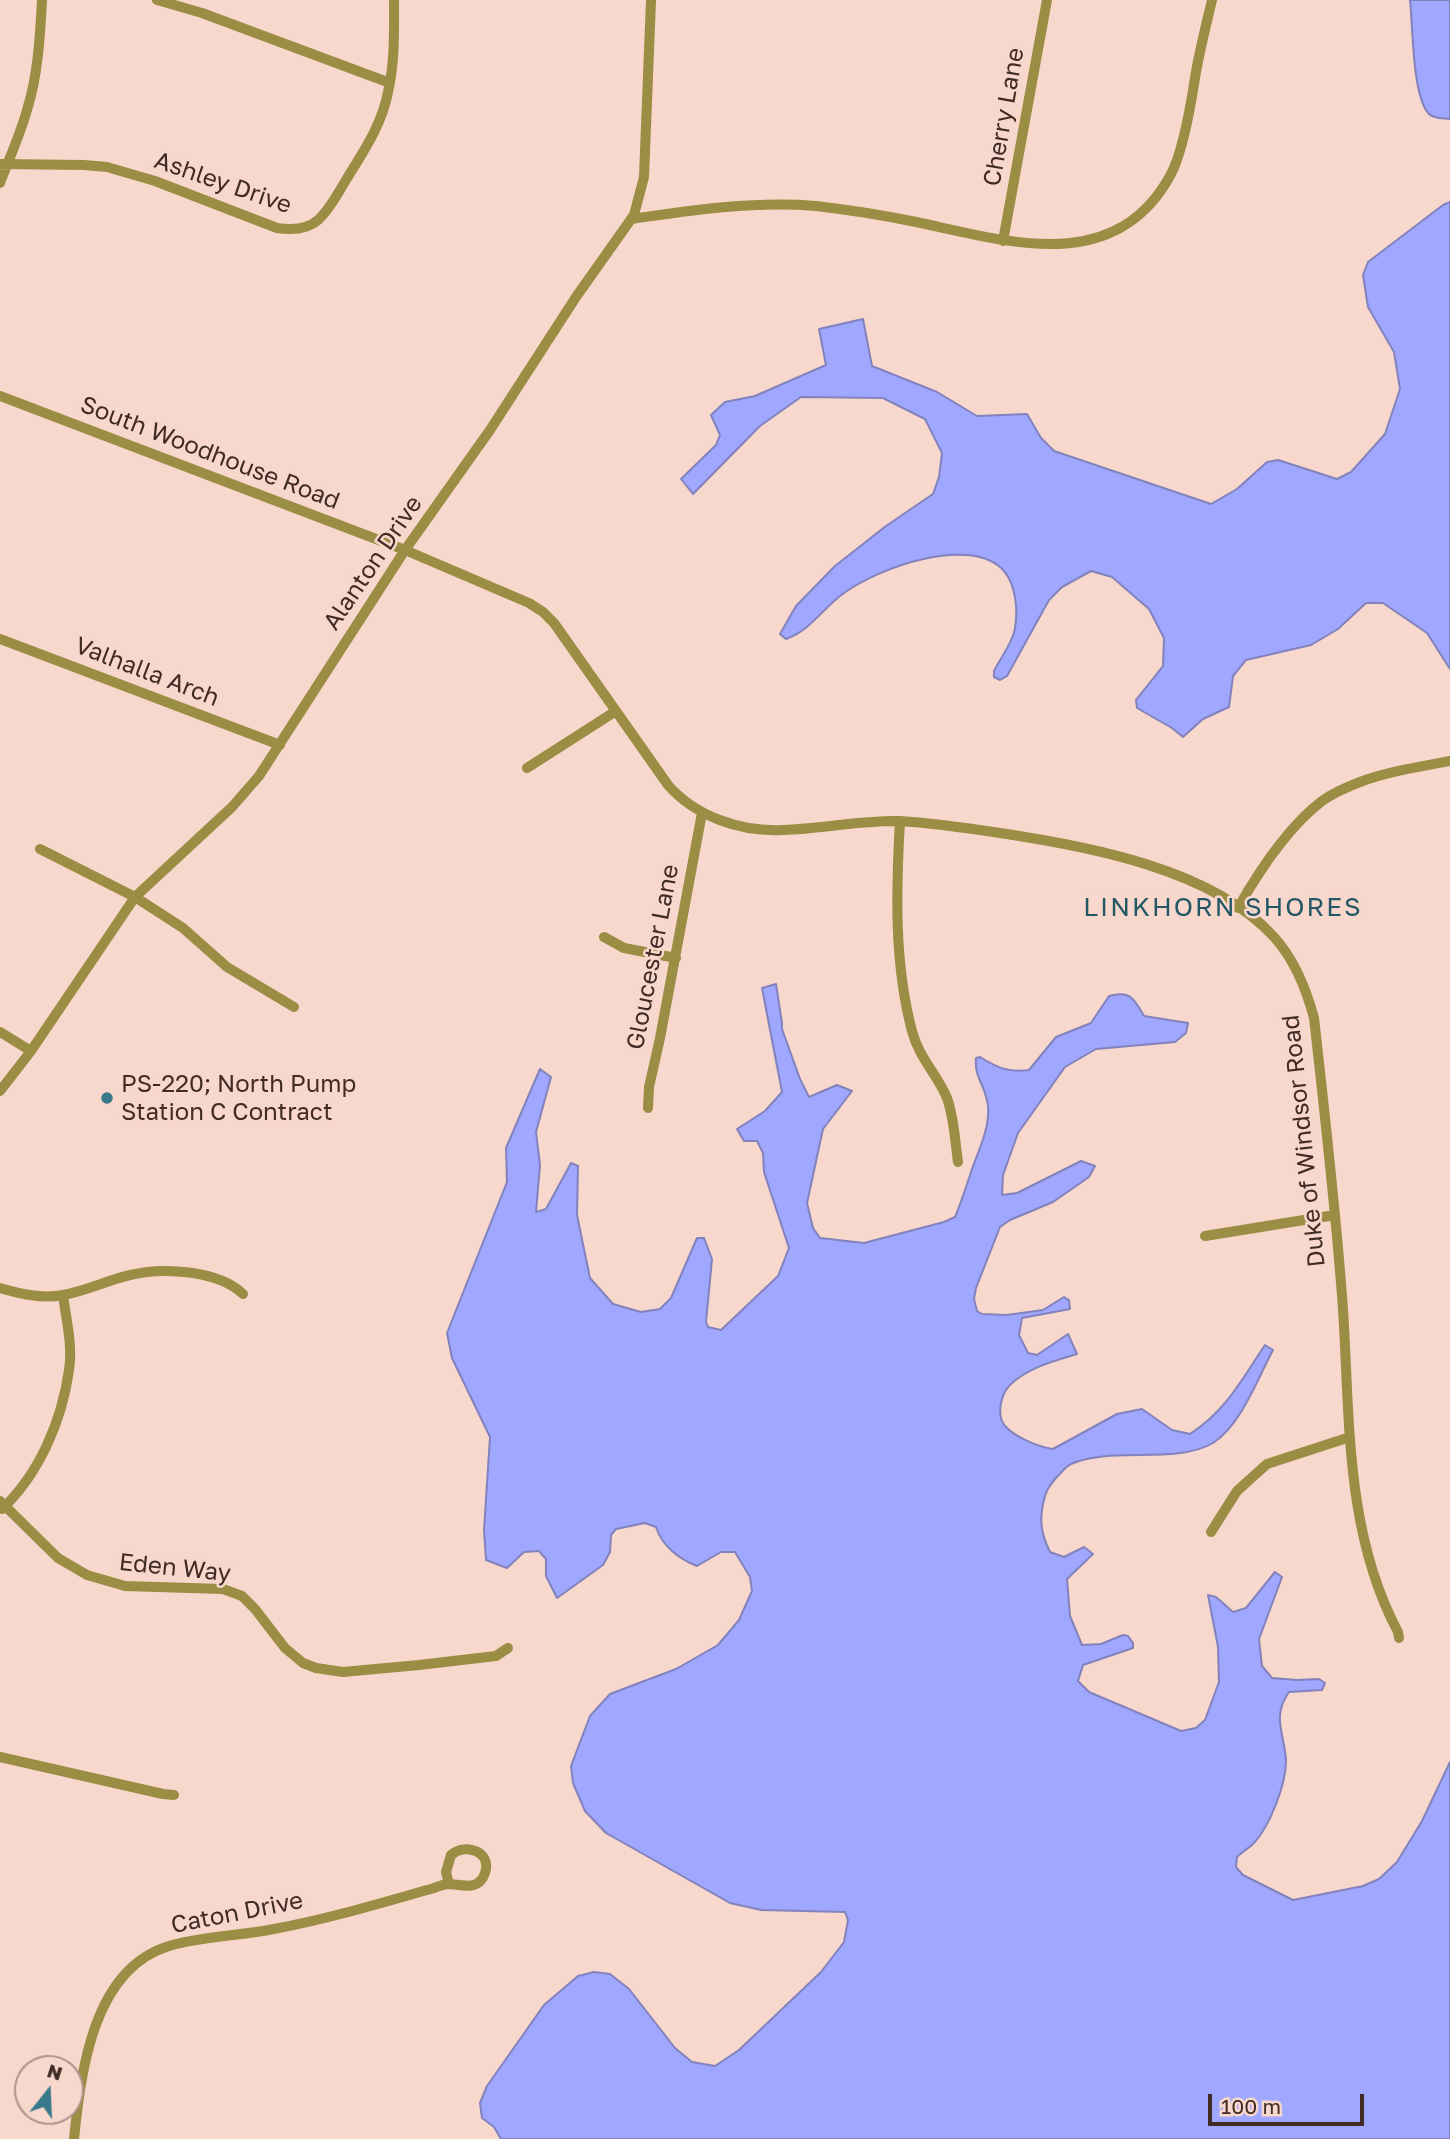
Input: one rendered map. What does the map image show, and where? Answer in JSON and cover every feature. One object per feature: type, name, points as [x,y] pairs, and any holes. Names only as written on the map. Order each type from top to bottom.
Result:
[{"type":"street","points":[[0,183],[4,164],[27,111],[32,91],[42,0]]},
{"type":"street","points":[[156,0],[202,13],[390,83]]},
{"type":"street","points":[[202,13],[206,0]]},
{"type":"street","name":"Ashley Drive","points":[[4,164],[107,167],[155,181],[277,228],[297,229],[317,220],[331,204],[383,114],[393,57],[394,0]]},
{"type":"street","name":"Alanton Drive","points":[[0,1091],[31,1051],[135,897],[232,807],[259,776],[405,550],[490,430],[576,297],[631,219],[644,177],[651,0]]},
{"type":"street","name":"Cherry Lane","points":[[1003,241],[1047,0]]},
{"type":"street","points":[[631,219],[686,211],[775,204],[859,212],[1003,241],[1041,244],[1087,240],[1123,226],[1152,201],[1173,169],[1184,131],[1212,0]]},
{"type":"street","name":"South Woodhouse Road","points":[[0,396],[405,550]]},
{"type":"street","name":"Duke of Windsor Road","points":[[405,550],[543,611],[668,785],[685,803],[702,813],[724,821],[770,830],[861,821],[900,821],[1073,845],[1116,856],[1199,886],[1238,908],[1274,937],[1303,982],[1310,1002],[1335,1215],[1350,1437],[1359,1514],[1378,1588],[1399,1639]]},
{"type":"street","name":"Valhalla Arch","points":[[0,639],[280,745]]},
{"type":"street","points":[[527,768],[616,712]]},
{"type":"street","points":[[1238,908],[1266,863],[1301,821],[1323,801],[1376,777],[1450,761]]},
{"type":"street","name":"Gloucester Lane","points":[[648,1108],[649,1087],[702,813]]},
{"type":"street","points":[[900,821],[896,894],[904,997],[916,1044],[946,1095],[950,1107],[958,1162]]},
{"type":"street","points":[[40,849],[135,897],[183,928],[229,968],[294,1007]]},
{"type":"street","points":[[604,937],[624,948],[676,958]]},
{"type":"street","points":[[0,1032],[31,1051]]},
{"type":"street","points":[[1205,1236],[1335,1215]]},
{"type":"street","points":[[0,1288],[43,1297],[63,1295],[132,1274],[154,1271],[188,1273],[219,1279],[234,1285],[243,1294]]},
{"type":"street","points":[[2,1506],[25,1482],[46,1451],[59,1410],[70,1369],[63,1295]]},
{"type":"street","points":[[1211,1532],[1237,1491],[1267,1464],[1350,1437]]},
{"type":"street","name":"Eden Way","points":[[2,1506],[58,1558],[87,1575],[125,1586],[223,1589],[242,1596],[285,1648],[303,1663],[316,1668],[343,1672],[419,1665],[496,1656],[508,1648]]},
{"type":"street","points":[[0,1757],[163,1794],[174,1794]]},
{"type":"street","name":"Caton Drive","points":[[74,2139],[82,2075],[99,2018],[118,1982],[142,1959],[185,1942],[274,1930],[449,1884],[470,1886],[481,1880],[486,1871],[484,1861],[476,1851],[463,1848],[456,1850],[447,1863],[449,1884]]},
{"type":"water","points":[[1410,0],[1450,0],[1450,119],[1431,116],[1423,105],[1416,77]]},
{"type":"water","points":[[1450,202],[1450,669],[1427,633],[1383,603],[1366,603],[1338,629],[1311,645],[1246,660],[1233,676],[1229,707],[1203,719],[1183,737],[1137,708],[1136,700],[1163,666],[1164,638],[1149,609],[1112,577],[1091,571],[1062,587],[1049,600],[1007,676],[1000,680],[994,677],[994,671],[1014,633],[1015,598],[1004,571],[989,560],[970,555],[924,559],[901,565],[859,583],[837,599],[810,625],[786,639],[780,634],[796,606],[835,566],[933,494],[939,477],[942,453],[925,419],[883,398],[801,397],[760,426],[693,494],[681,479],[716,445],[720,435],[711,415],[725,402],[755,396],[826,365],[819,329],[863,319],[872,366],[937,392],[977,416],[1027,414],[1041,438],[1054,451],[1211,504],[1237,489],[1267,462],[1278,460],[1337,479],[1351,472],[1385,434],[1400,389],[1394,352],[1368,307],[1363,275],[1368,262]]},
{"type":"water","points":[[776,984],[782,1029],[809,1097],[837,1085],[852,1091],[823,1129],[807,1203],[813,1228],[820,1238],[864,1243],[955,1217],[987,1124],[988,1106],[977,1071],[976,1058],[980,1057],[1008,1070],[1029,1070],[1056,1037],[1091,1023],[1109,996],[1116,994],[1131,997],[1144,1016],[1188,1023],[1186,1033],[1175,1042],[1096,1049],[1065,1067],[1018,1133],[1003,1175],[1002,1195],[1017,1193],[1081,1161],[1095,1166],[1089,1177],[1053,1202],[1000,1227],[976,1288],[974,1299],[977,1311],[982,1314],[1007,1315],[1043,1310],[1064,1297],[1069,1300],[1070,1309],[1022,1318],[1019,1335],[1028,1353],[1037,1355],[1068,1334],[1077,1354],[1024,1374],[1009,1386],[1001,1405],[1002,1421],[1015,1434],[1034,1444],[1053,1449],[1117,1414],[1142,1409],[1172,1430],[1190,1434],[1223,1405],[1265,1345],[1273,1350],[1240,1413],[1213,1443],[1180,1453],[1105,1456],[1071,1464],[1049,1486],[1043,1504],[1042,1531],[1050,1552],[1064,1557],[1084,1547],[1093,1554],[1067,1579],[1070,1616],[1082,1645],[1101,1644],[1123,1635],[1128,1636],[1133,1643],[1133,1648],[1083,1665],[1078,1681],[1089,1692],[1181,1731],[1196,1728],[1205,1720],[1219,1682],[1218,1647],[1208,1595],[1216,1597],[1233,1612],[1246,1608],[1275,1572],[1282,1577],[1259,1639],[1262,1666],[1272,1678],[1319,1679],[1325,1683],[1322,1690],[1289,1692],[1284,1701],[1280,1718],[1286,1761],[1283,1781],[1276,1804],[1260,1836],[1237,1857],[1236,1867],[1243,1875],[1293,1900],[1363,1886],[1379,1879],[1397,1862],[1422,1821],[1450,1762],[1450,2139],[501,2139],[494,2127],[482,2118],[480,2103],[487,2086],[544,2005],[578,1976],[594,1972],[610,1974],[629,1989],[675,2048],[692,2062],[715,2066],[739,2050],[821,1972],[844,1942],[848,1920],[845,1912],[761,1910],[730,1903],[606,1833],[585,1811],[573,1783],[571,1766],[590,1716],[610,1694],[676,1669],[718,1645],[739,1620],[752,1591],[750,1577],[735,1552],[721,1552],[697,1566],[672,1551],[662,1540],[656,1527],[645,1523],[616,1529],[611,1535],[610,1552],[603,1565],[557,1598],[546,1576],[546,1559],[539,1551],[524,1552],[507,1568],[486,1560],[484,1530],[490,1437],[452,1358],[447,1333],[507,1182],[506,1148],[540,1069],[551,1077],[536,1132],[540,1165],[536,1212],[546,1209],[571,1163],[578,1166],[577,1215],[590,1278],[613,1304],[641,1312],[660,1309],[671,1298],[697,1238],[704,1238],[712,1259],[706,1322],[708,1327],[721,1330],[778,1276],[789,1248],[764,1172],[763,1153],[757,1141],[744,1141],[737,1129],[765,1111],[782,1092],[762,988]]},
{"type":"place","name":"PS-220; North Pump Station C Contract","points":[[107,1098]]},
{"type":"district","name":"LINKHORN SHORES","points":[[1223,908]]}]
